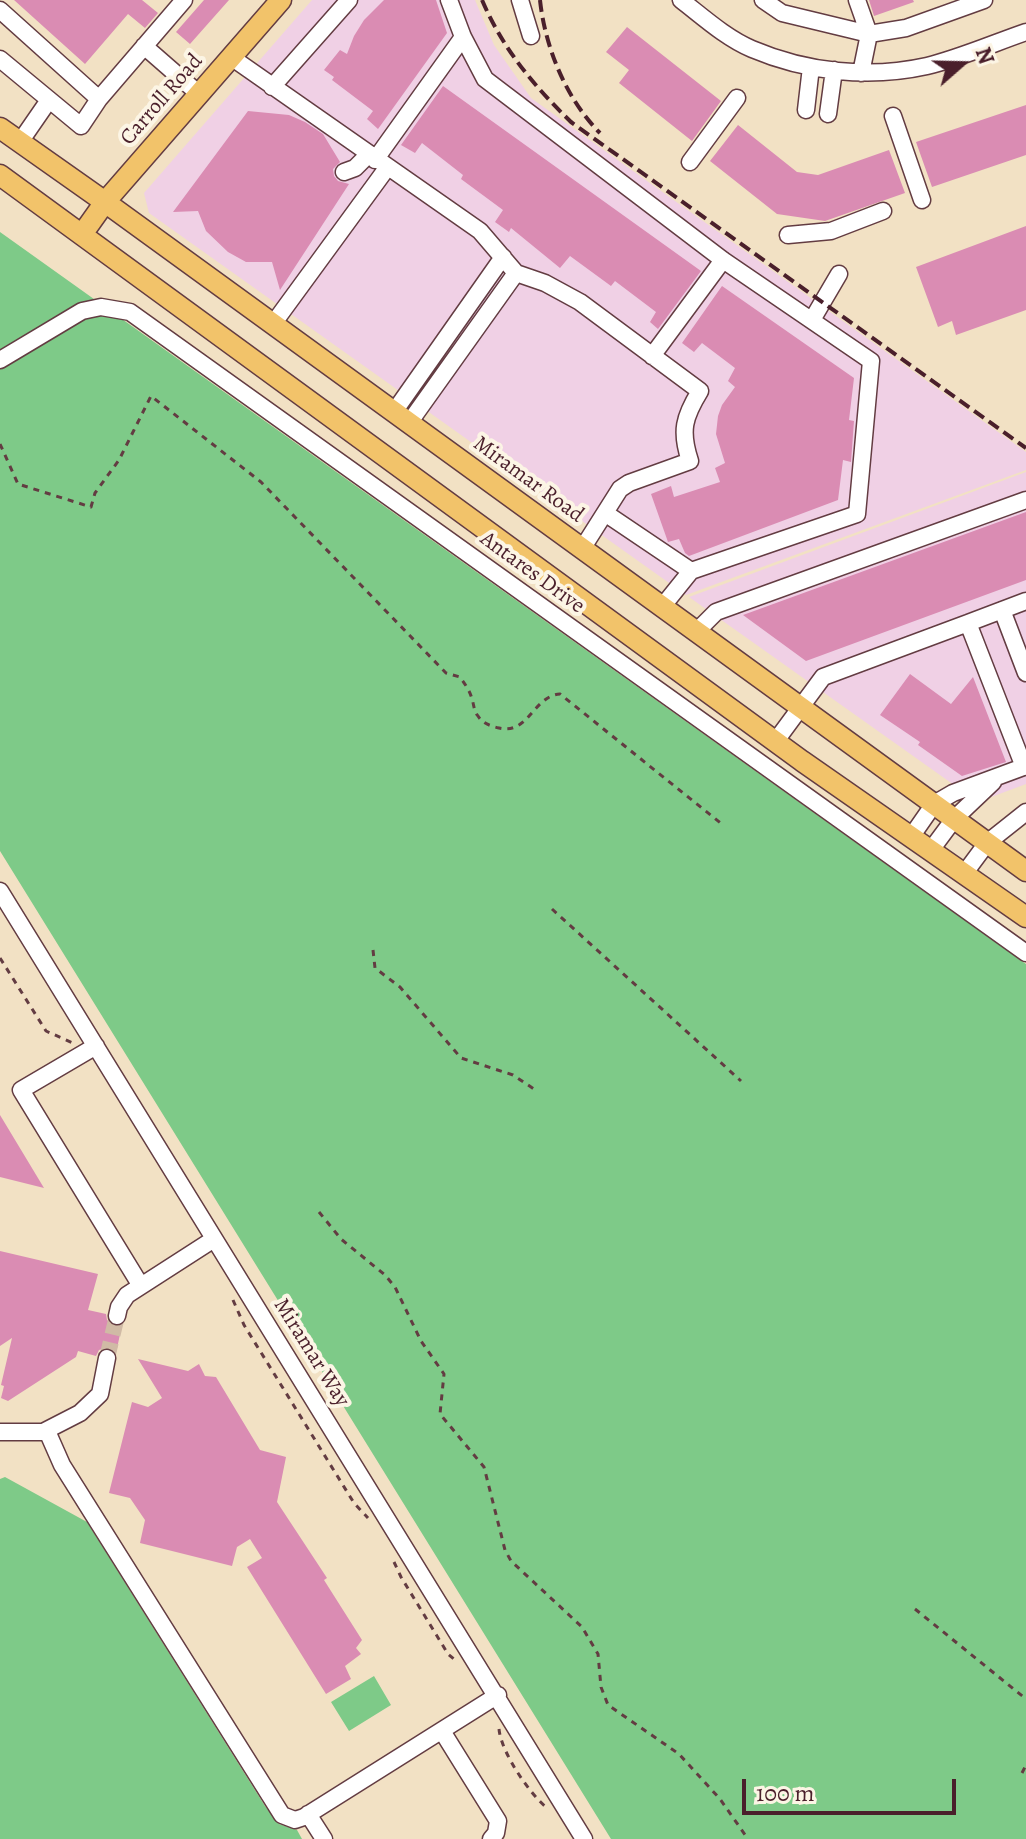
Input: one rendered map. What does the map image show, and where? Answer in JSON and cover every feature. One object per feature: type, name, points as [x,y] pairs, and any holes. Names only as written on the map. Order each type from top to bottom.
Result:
[{"type":"main road","name":"Carroll Road","points":[[83,233],[105,202],[281,0]]},
{"type":"main road","name":"Miramar Road","points":[[0,128],[1026,871]]},
{"type":"main road","points":[[0,175],[775,742],[1026,917]]},
{"type":"street","points":[[272,87],[349,0]]},
{"type":"street","points":[[449,0],[463,37],[485,79],[723,260],[871,361],[857,514],[691,571],[662,607]]},
{"type":"street","points":[[520,0],[531,36]]},
{"type":"street","points":[[763,0],[782,13],[869,34],[906,28],[984,0]]},
{"type":"street","points":[[857,0],[869,34],[861,73]]},
{"type":"street","points":[[0,59],[81,126],[174,3]]},
{"type":"street","points":[[690,3],[750,48],[811,67],[861,73],[926,66],[1026,32]]},
{"type":"street","points":[[0,10],[99,99]]},
{"type":"street","points":[[273,324],[377,161],[463,37]]},
{"type":"street","points":[[144,46],[199,94]]},
{"type":"street","points":[[231,57],[480,231],[516,273],[545,283],[580,302],[700,391],[689,408],[685,425],[684,442],[690,461],[620,489],[582,549]]},
{"type":"street","points":[[806,110],[811,67]]},
{"type":"street","points":[[828,114],[834,70]]},
{"type":"street","points":[[690,162],[737,98]]},
{"type":"street","points":[[20,142],[49,100]]},
{"type":"street","points":[[893,116],[922,200]]},
{"type":"street","points":[[344,172],[377,161]]},
{"type":"street","points":[[788,235],[831,231],[883,211]]},
{"type":"street","points":[[401,417],[503,257]]},
{"type":"street","points":[[652,356],[723,260]]},
{"type":"street","points":[[401,417],[516,273]]},
{"type":"street","points":[[812,320],[839,274]]},
{"type":"street","name":"Antares Drive","points":[[0,360],[82,311],[101,307],[130,312],[1026,953]]},
{"type":"street","points":[[696,632],[716,612],[1026,500]]},
{"type":"street","points":[[605,513],[691,571]]},
{"type":"street","points":[[775,742],[823,677],[1026,601]]},
{"type":"street","points":[[1002,610],[1026,673]]},
{"type":"street","points":[[911,837],[934,804],[953,793],[1025,767],[968,623]]},
{"type":"street","points":[[931,850],[954,819],[996,778]]},
{"type":"street","points":[[964,874],[987,843],[1026,812]]},
{"type":"street","name":"Miramar Way","points":[[0,891],[90,1050],[214,1239],[584,1839]]},
{"type":"street","points":[[90,1050],[21,1090],[141,1286]]},
{"type":"street","points":[[117,1316],[127,1295],[214,1239]]},
{"type":"street","points":[[0,1432],[31,1434],[47,1431],[93,1403],[100,1394],[107,1358]]},
{"type":"street","points":[[47,1431],[62,1465],[282,1815],[295,1820],[308,1814],[498,1695]]},
{"type":"street","points":[[442,1731],[498,1821],[496,1833],[491,1839]]},
{"type":"street","points":[[308,1814],[324,1839]]},
{"type":"path","points":[[0,444],[18,484],[91,507],[95,493],[119,460],[151,396],[261,482],[446,673],[460,677],[472,697],[476,715],[488,725],[508,730],[522,725],[543,700],[560,694],[723,825]]},
{"type":"path","points":[[552,909],[741,1081]]},
{"type":"path","points":[[373,950],[375,968],[400,987],[461,1058],[513,1075],[534,1089]]},
{"type":"path","points":[[0,958],[46,1031],[90,1050]]},
{"type":"path","points":[[319,1212],[341,1239],[395,1287],[421,1341],[444,1374],[440,1414],[484,1467],[505,1550],[511,1561],[582,1627],[598,1654],[601,1687],[608,1705],[679,1754],[735,1818],[748,1839]]},
{"type":"path","points":[[230,1291],[244,1325],[354,1503],[369,1519]]},
{"type":"path","points":[[391,1554],[401,1577],[448,1654],[459,1663]]},
{"type":"path","points":[[915,1609],[1026,1699]]},
{"type":"path","points":[[499,1726],[500,1740],[507,1753],[536,1799],[554,1814]]},
{"type":"path","points":[[1022,1773],[1026,1765]]},
{"type":"shaded area","points":[[312,0],[475,0],[494,45],[531,98],[1026,452],[1026,470],[686,595],[149,213],[144,193]]},
{"type":"shaded area","points":[[1026,472],[1026,784],[978,802],[689,597]]},
{"type":"green space","points":[[0,232],[1026,964],[1026,1839],[611,1839],[0,851]]},
{"type":"green space","points":[[5,1477],[87,1522],[265,1806],[279,1824],[297,1830],[302,1839],[0,1839],[0,1479]]},
{"type":"green space","points":[[374,1676],[391,1705],[349,1731],[331,1702]]},
{"type":"building","points":[[14,0],[142,0],[158,13],[145,28],[128,14],[85,64]]},
{"type":"building","points":[[204,0],[229,0],[190,44],[176,32]]},
{"type":"building","points":[[384,0],[436,0],[447,33],[378,129],[367,119],[373,111],[332,80],[334,77],[324,70],[340,50],[347,54],[364,20]]},
{"type":"building","points":[[869,0],[913,0],[914,2],[874,16]]},
{"type":"building","points":[[627,27],[721,101],[692,141],[619,83],[629,70],[606,52]]},
{"type":"building","points":[[443,86],[701,271],[658,329],[650,322],[656,312],[615,281],[611,286],[570,256],[560,268],[511,228],[509,232],[495,222],[503,210],[461,179],[463,175],[422,143],[415,153],[401,145]]},
{"type":"building","points":[[1026,105],[1026,155],[932,187],[916,142]]},
{"type":"building","points":[[248,111],[289,115],[323,134],[340,162],[333,169],[334,176],[338,181],[349,184],[280,290],[272,262],[246,262],[228,252],[206,231],[198,211],[173,212]]},
{"type":"building","points":[[738,125],[797,172],[818,175],[889,150],[905,193],[825,221],[777,214],[710,161]]},
{"type":"building","points":[[1026,226],[1026,310],[956,335],[952,321],[938,327],[916,267]]},
{"type":"building","points":[[722,286],[854,378],[849,420],[854,421],[851,462],[843,460],[838,500],[689,556],[679,539],[668,542],[651,494],[671,486],[674,497],[720,482],[715,468],[725,463],[716,434],[718,416],[735,387],[728,381],[735,368],[702,343],[694,352],[682,343]]},
{"type":"building","points":[[1026,512],[1026,580],[806,661],[743,615]]},
{"type":"building","points":[[910,674],[951,704],[973,677],[1006,762],[962,776],[880,715]]},
{"type":"building","points":[[0,1115],[44,1188],[0,1177]]},
{"type":"building","points":[[0,1251],[98,1274],[88,1310],[106,1314],[107,1320],[114,1326],[122,1325],[116,1353],[108,1347],[99,1350],[96,1356],[78,1351],[76,1357],[8,1401],[1,1398],[12,1338],[0,1346]]},
{"type":"building","points":[[138,1359],[188,1371],[199,1364],[205,1376],[216,1377],[260,1450],[286,1457],[277,1502],[327,1578],[324,1580],[362,1640],[356,1648],[361,1654],[345,1666],[351,1679],[326,1694],[247,1567],[262,1558],[250,1539],[237,1547],[232,1566],[140,1543],[145,1520],[130,1498],[109,1493],[132,1402],[148,1407],[162,1398]]},
{"type":"tunnel","points":[[107,1358],[117,1316]]},
{"type":"railway","points":[[482,0],[499,35],[520,66],[571,122],[1026,448]]},
{"type":"railway","points":[[540,0],[547,36],[559,71],[577,104],[600,133]]}]
